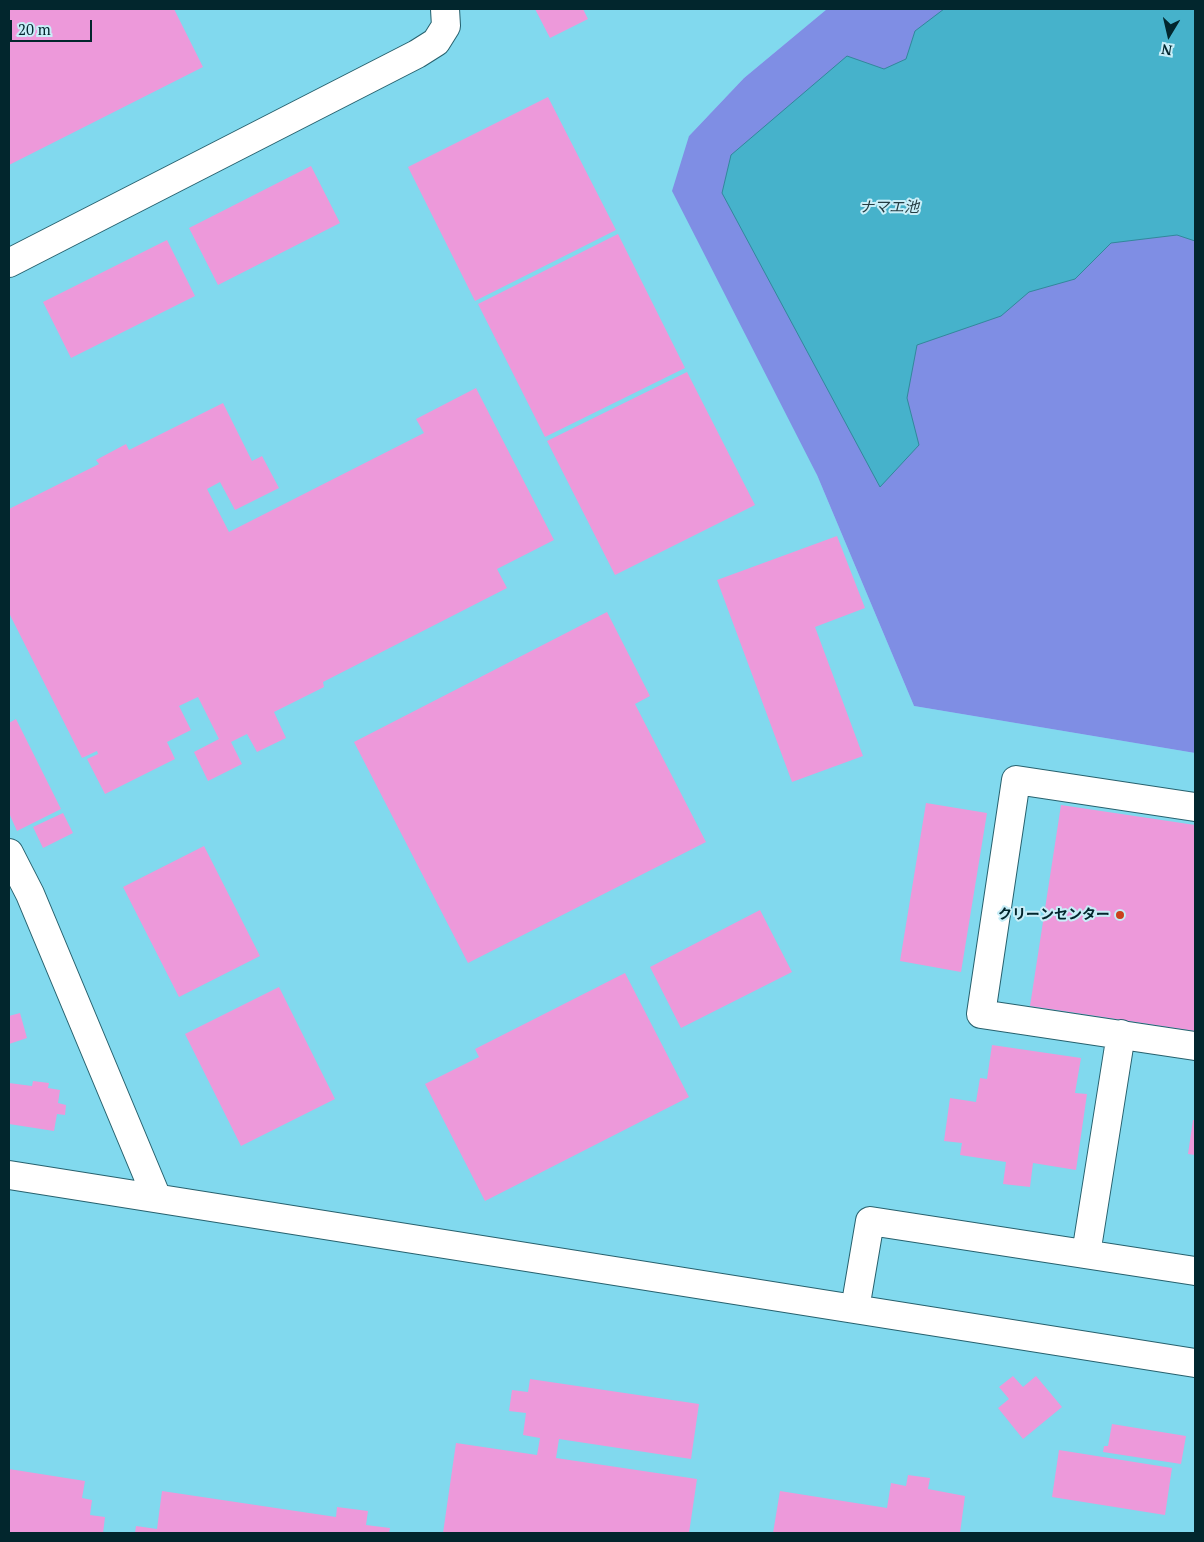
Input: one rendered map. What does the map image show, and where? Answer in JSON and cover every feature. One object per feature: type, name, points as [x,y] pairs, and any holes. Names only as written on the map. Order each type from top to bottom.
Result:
[{"type":"street","points":[[9,263],[417,54],[436,42],[446,26],[445,9]]},
{"type":"street","points":[[1195,807],[1016,780],[980,1014],[1195,1046]]},
{"type":"street","points":[[9,853],[30,894],[157,1198]]},
{"type":"street","points":[[1086,1254],[1121,1034]]},
{"type":"street","points":[[9,1176],[1195,1363]]},
{"type":"street","points":[[855,1309],[870,1221],[1195,1271]]},
{"type":"shaded area","points":[[9,9],[827,9],[744,78],[689,136],[817,475],[914,706],[1195,753],[1195,1533],[9,1533]]},
{"type":"shaded area","points":[[827,9],[1195,9],[1195,753],[914,706],[817,475],[672,191],[689,136],[744,78]]},
{"type":"water","name":"ナマエ池","points":[[944,9],[1195,9],[1195,241],[1177,235],[1111,243],[1075,279],[1029,292],[1001,316],[917,345],[907,398],[919,445],[880,487],[722,193],[731,155],[847,56],[884,69],[906,59],[915,31]]},
{"type":"building","points":[[9,9],[174,9],[203,67],[9,165]]},
{"type":"building","points":[[535,9],[583,9],[588,19],[550,38]]},
{"type":"building","points":[[548,97],[616,230],[475,301],[408,167]]},
{"type":"building","points":[[311,166],[340,223],[218,285],[189,228]]},
{"type":"building","points":[[618,234],[685,368],[545,437],[478,304]]},
{"type":"building","points":[[167,240],[195,296],[71,358],[43,302]]},
{"type":"building","points":[[687,372],[755,505],[615,575],[547,441]]},
{"type":"building","points":[[476,388],[554,540],[497,569],[507,588],[323,682],[324,687],[274,712],[286,738],[257,752],[247,734],[231,742],[242,764],[208,781],[194,752],[219,739],[198,697],[179,706],[191,730],[167,742],[175,759],[105,794],[87,759],[98,754],[97,751],[82,758],[9,613],[9,509],[99,464],[96,460],[126,444],[129,450],[223,403],[252,461],[262,456],[279,488],[235,510],[220,482],[207,489],[229,532],[424,433],[416,419]]},
{"type":"building","points":[[837,536],[865,608],[815,627],[863,756],[792,782],[717,580]]},
{"type":"building","points":[[607,612],[650,696],[635,704],[706,842],[468,963],[354,742]]},
{"type":"building","points":[[16,719],[61,809],[17,831],[9,813],[9,723]]},
{"type":"building","points":[[926,803],[987,813],[961,972],[900,961]]},
{"type":"building","name":"クリーンセンター","points":[[1061,805],[1195,825],[1195,1031],[1030,1006]]},
{"type":"building","points":[[63,813],[73,833],[43,848],[33,827]]},
{"type":"building","points":[[204,846],[260,956],[179,997],[123,887]]},
{"type":"building","points":[[760,910],[792,972],[681,1028],[650,967]]},
{"type":"building","points":[[625,973],[689,1097],[485,1201],[425,1084],[479,1057],[475,1049]]},
{"type":"building","points":[[279,987],[335,1099],[241,1146],[185,1034]]},
{"type":"building","points":[[20,1013],[27,1038],[9,1044],[9,1016]]},
{"type":"building","points":[[992,1045],[1081,1058],[1075,1093],[1087,1094],[1076,1170],[1033,1163],[1030,1187],[1003,1184],[1006,1162],[960,1155],[962,1143],[944,1141],[950,1098],[976,1102],[980,1078],[987,1079]]},
{"type":"building","points":[[33,1081],[49,1083],[48,1088],[60,1090],[58,1103],[66,1105],[65,1115],[57,1114],[54,1131],[9,1124],[9,1083],[32,1086]]},
{"type":"building","points":[[1193,1120],[1195,1120],[1195,1155],[1188,1154]]},
{"type":"building","points":[[1013,1376],[1023,1387],[1036,1376],[1062,1407],[1023,1439],[998,1408],[1009,1399],[999,1387]]},
{"type":"building","points":[[530,1379],[699,1404],[691,1459],[559,1439],[556,1458],[697,1479],[689,1533],[443,1533],[456,1443],[537,1455],[540,1438],[523,1435],[526,1413],[509,1411],[512,1390],[528,1392]]},
{"type":"building","points":[[1112,1424],[1186,1436],[1181,1464],[1103,1452],[1104,1446],[1108,1446]]},
{"type":"building","points":[[1059,1450],[1172,1468],[1165,1515],[1052,1497]]},
{"type":"building","points":[[9,1469],[85,1481],[82,1498],[92,1500],[90,1515],[105,1517],[103,1533],[9,1533]]},
{"type":"building","points":[[908,1475],[930,1478],[928,1489],[965,1496],[960,1533],[773,1533],[780,1491],[887,1508],[891,1483],[906,1486]]},
{"type":"building","points":[[162,1491],[336,1517],[337,1507],[368,1511],[366,1525],[390,1528],[389,1533],[135,1533],[136,1526],[157,1529]]},
{"type":"place","name":"クリーンセンター","points":[[1120,915]]}]
